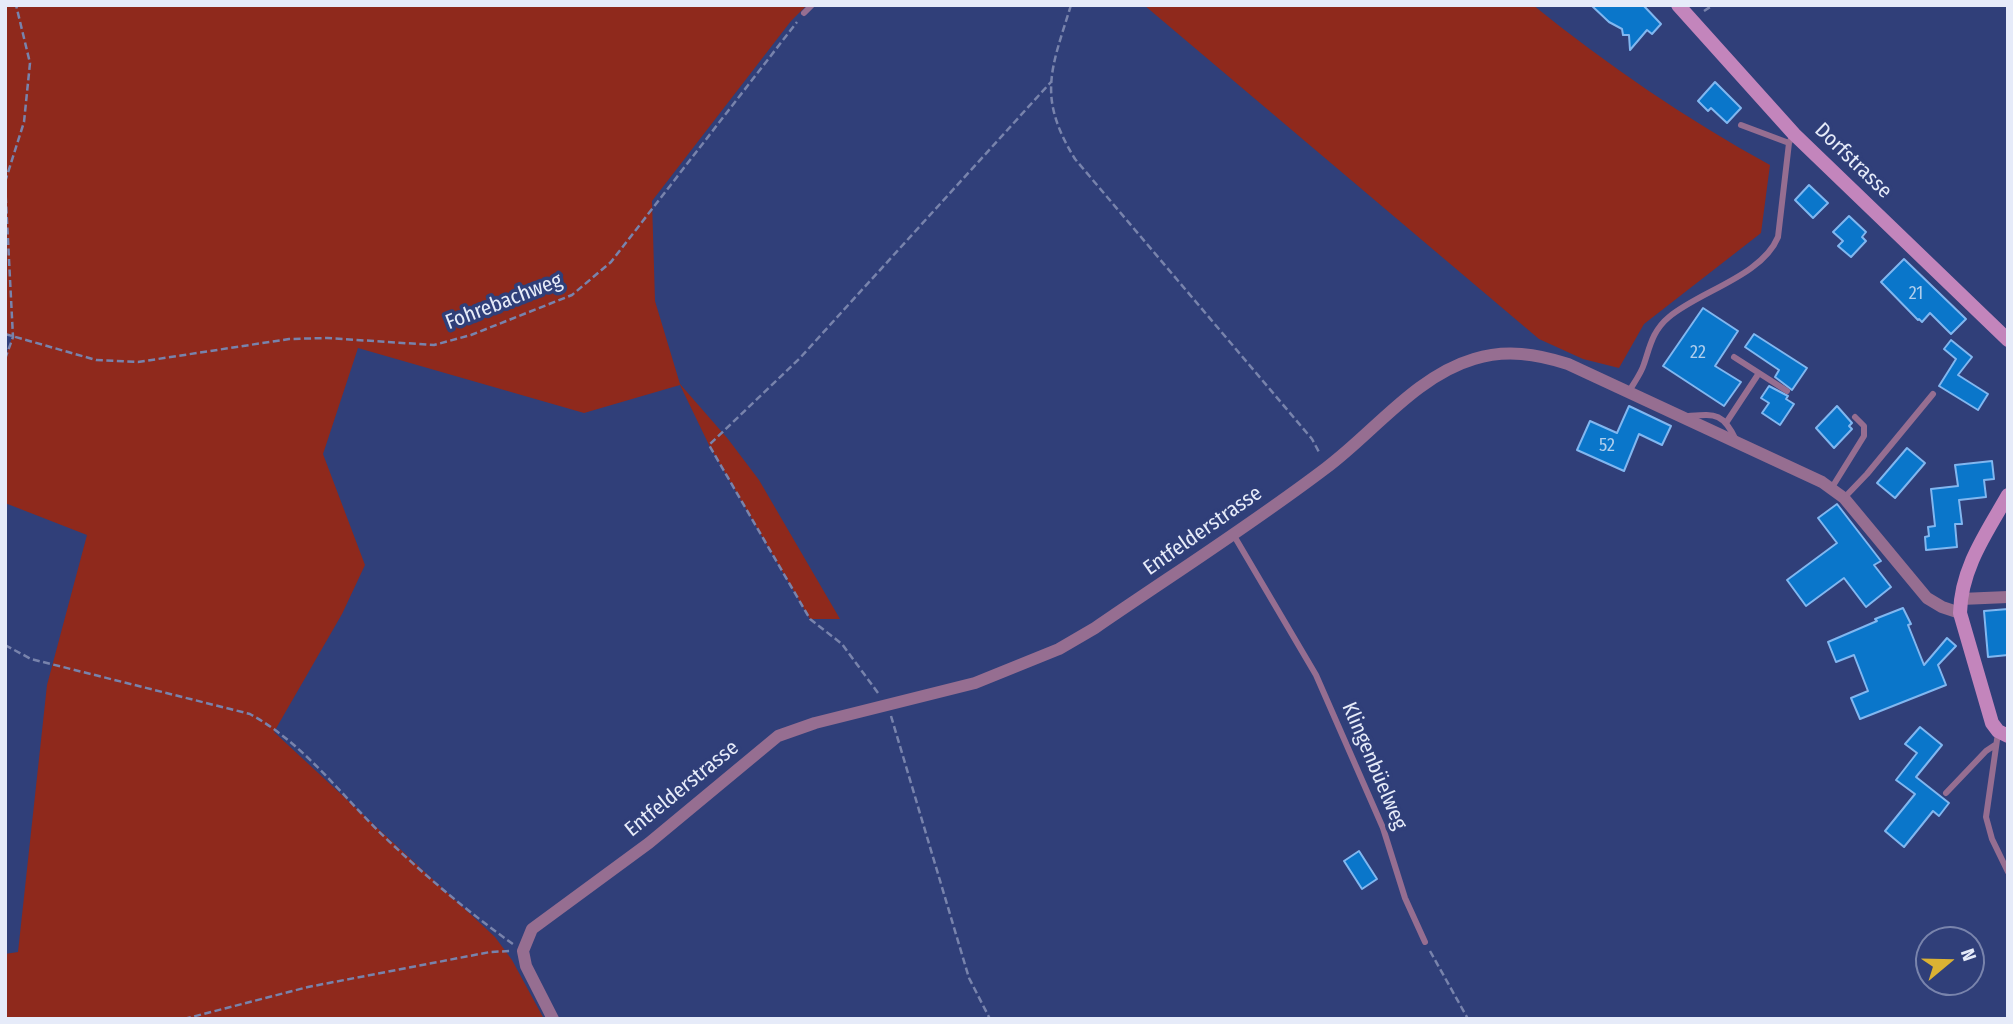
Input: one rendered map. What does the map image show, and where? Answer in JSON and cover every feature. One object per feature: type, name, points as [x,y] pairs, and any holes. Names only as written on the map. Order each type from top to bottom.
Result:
[{"type":"street","name":"Dorfstrasse","points":[[1678,5],[1791,138],[2008,340]]},
{"type":"street","name":"Entfelderstrasse","points":[[523,951],[532,929],[649,843],[778,736],[816,723],[975,684],[1059,649],[1095,628],[1327,467],[1420,387],[1474,359],[1511,353],[1538,355],[1567,364],[1822,482],[1844,498],[1927,598],[1942,607],[1961,606]]},
{"type":"street","points":[[2000,737],[1992,723],[1961,606],[1971,562],[2008,495]]},
{"type":"street","points":[[1961,606],[2008,597]]},
{"type":"street","points":[[523,951],[526,966],[553,1019]]},
{"type":"lane","points":[[804,13],[811,5]]},
{"type":"lane","points":[[1627,394],[1643,366],[1655,332],[1669,317],[1741,273],[1773,249],[1778,237],[1791,138],[1741,125]]},
{"type":"lane","points":[[1734,357],[1787,391]]},
{"type":"lane","points":[[1726,423],[1759,373]]},
{"type":"lane","points":[[1844,498],[1933,394]]},
{"type":"lane","points":[[1678,417],[1712,414],[1726,423],[1739,445]]},
{"type":"lane","points":[[1831,489],[1864,436],[1864,426],[1855,416]]},
{"type":"lane","name":"Klingenbüelweg","points":[[1233,534],[1316,675],[1383,828],[1405,898],[1425,942]]},
{"type":"lane","points":[[1946,793],[2000,737]]},
{"type":"lane","points":[[2000,737],[1986,817],[1992,839],[2008,872]]},
{"type":"path","points":[[5,359],[13,337],[5,182],[24,122],[30,63],[16,5]]},
{"type":"path","points":[[1071,5],[1051,82],[1051,104],[1059,134],[1074,159],[1312,439],[1327,467]]},
{"type":"path","name":"Fohrebachweg","points":[[5,334],[96,360],[138,362],[289,340],[327,338],[433,345],[471,335],[572,295],[611,262],[804,13]]},
{"type":"path","points":[[866,679],[842,644],[810,619],[709,445],[800,358],[1051,82]]},
{"type":"path","points":[[5,645],[32,659],[250,714],[268,724],[316,764],[392,844],[496,932],[523,951]]},
{"type":"path","points":[[888,706],[969,978],[990,1019]]},
{"type":"path","points":[[1425,942],[1468,1019]]},
{"type":"path","points":[[184,1019],[309,987],[490,952],[523,951]]},
{"type":"shaded area","points":[[5,5],[807,5],[791,21],[652,201],[655,301],[680,384],[728,439],[759,480],[840,619],[810,619],[709,445],[680,385],[584,413],[358,348],[323,454],[365,565],[342,614],[274,732],[495,937],[512,960],[544,1019],[5,1019],[5,954],[18,952],[47,685],[87,535],[5,503],[5,359],[12,337],[5,334]]},
{"type":"shaded area","points":[[1144,5],[1533,5],[1648,90],[1770,165],[1761,233],[1644,324],[1619,368],[1583,359],[1539,339]]},
{"type":"building","points":[[1591,5],[1643,5],[1661,24],[1652,34],[1647,30],[1630,50],[1629,35],[1623,35],[1622,29],[1609,22]]},
{"type":"building","points":[[1715,82],[1741,108],[1727,123],[1711,108],[1708,111],[1698,101]]},
{"type":"building","points":[[1809,185],[1828,203],[1813,218],[1795,200]]},
{"type":"building","points":[[1849,216],[1866,232],[1862,237],[1866,241],[1851,257],[1838,246],[1843,241],[1833,232]]},
{"type":"building","points":[[1904,259],[1966,319],[1951,334],[1930,313],[1922,322],[1918,320],[1881,282]]},
{"type":"building","points":[[1703,308],[1738,331],[1715,366],[1741,382],[1724,406],[1663,366]]},
{"type":"building","points":[[1754,334],[1807,368],[1792,390],[1775,377],[1779,370],[1745,347]]},
{"type":"building","points":[[1951,340],[1972,357],[1958,375],[1988,394],[1978,410],[1939,386],[1956,359],[1944,349]]},
{"type":"building","points":[[1769,386],[1788,396],[1786,399],[1794,404],[1780,425],[1762,413],[1769,403],[1761,398]]},
{"type":"building","points":[[1629,406],[1671,426],[1662,445],[1639,434],[1624,471],[1577,450],[1590,421],[1617,433]]},
{"type":"building","points":[[1837,406],[1852,423],[1849,426],[1852,429],[1834,448],[1816,428]]},
{"type":"building","points":[[1907,448],[1925,463],[1895,498],[1877,483]]},
{"type":"building","points":[[1992,461],[1994,479],[1984,480],[1986,497],[1959,500],[1962,524],[1955,524],[1957,547],[1926,550],[1925,537],[1929,536],[1928,527],[1935,526],[1931,489],[1958,486],[1955,465]]},
{"type":"building","points":[[1837,504],[1881,561],[1874,565],[1891,587],[1866,607],[1844,578],[1806,606],[1787,580],[1837,543],[1818,518]]},
{"type":"building","points":[[1903,608],[1924,665],[1947,638],[1956,646],[1938,665],[1946,685],[1860,719],[1851,698],[1868,691],[1854,655],[1836,662],[1828,642]]},
{"type":"building","points":[[2008,609],[2008,655],[1988,657],[1984,611]]},
{"type":"building","points":[[1920,727],[1942,745],[1916,777],[1949,803],[1939,816],[1933,811],[1904,847],[1885,831],[1915,794],[1896,780],[1917,753],[1905,744]]},
{"type":"building","points":[[1359,851],[1377,879],[1362,889],[1344,861]]}]
